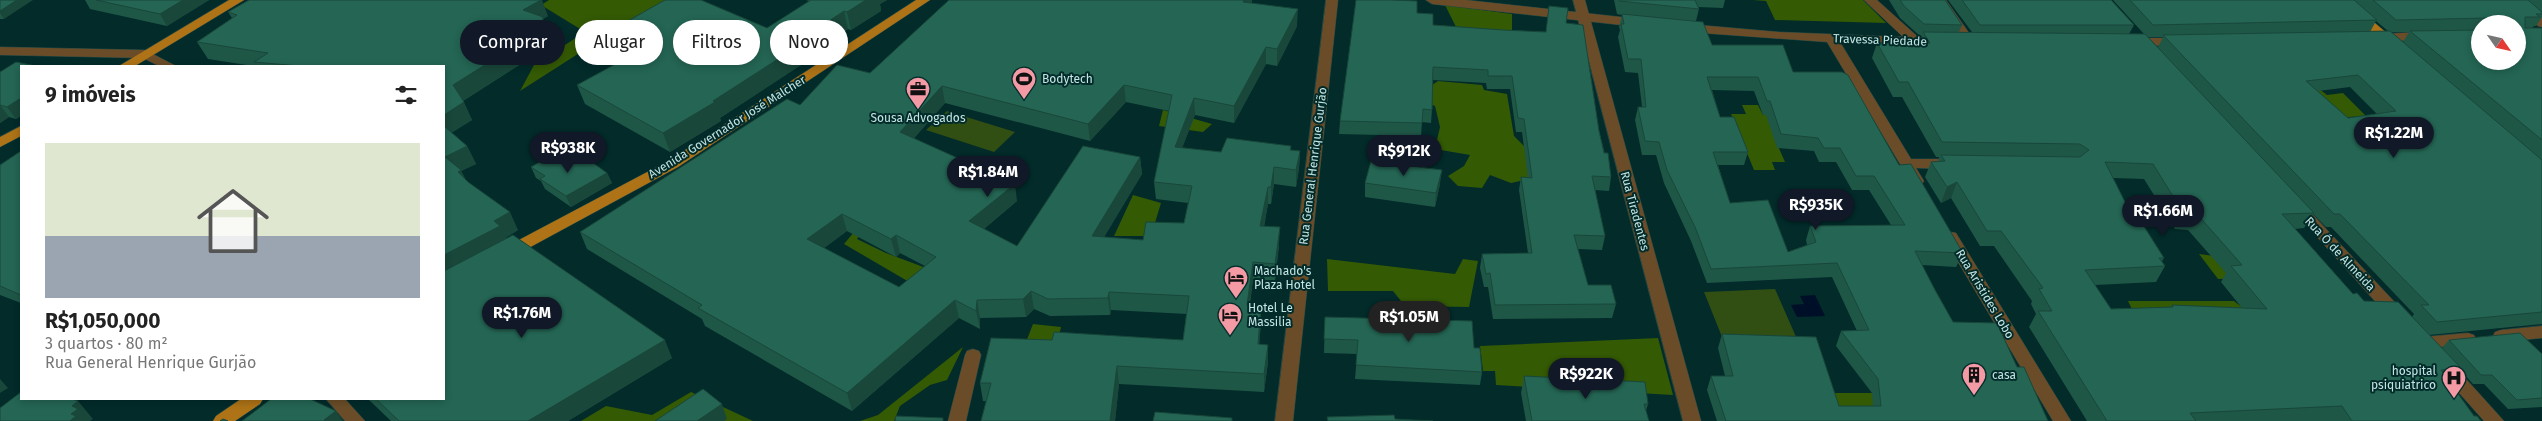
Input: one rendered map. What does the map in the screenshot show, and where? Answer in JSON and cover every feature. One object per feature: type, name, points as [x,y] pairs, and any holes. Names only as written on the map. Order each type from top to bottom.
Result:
[{"type":"main road","points":[[128,65],[238,0]]},
{"type":"main road","name":"Avenida Governador José Malcher","points":[[495,259],[674,164],[924,0]]},
{"type":"main road","points":[[2341,0],[2398,50]]},
{"type":"main road","points":[[0,143],[20,131]]},
{"type":"main road","points":[[222,421],[253,400]]},
{"type":"street","name":"Rua General Henrique Gurjão","points":[[1284,421],[1332,0]]},
{"type":"street","points":[[1432,0],[1650,24]]},
{"type":"street","name":"Rua Tiradentes","points":[[1579,0],[1692,421]]},
{"type":"street","points":[[1870,0],[1916,42]]},
{"type":"street","name":"Travessa Piedade","points":[[1678,27],[1831,38],[1916,42],[1975,42],[1940,0]]},
{"type":"street","points":[[2514,0],[2542,23]]},
{"type":"street","points":[[2128,35],[2145,42],[2194,41]]},
{"type":"street","points":[[2363,38],[2440,36]]},
{"type":"street","points":[[1831,38],[1927,197]]},
{"type":"street","points":[[2145,42],[2158,57]]},
{"type":"street","points":[[0,51],[145,54],[167,65]]},
{"type":"street","points":[[1907,163],[1965,164]]},
{"type":"street","name":"Rua Ó de Almeida","points":[[2284,193],[2495,421]]},
{"type":"street","name":"Rua Aristides Lobo","points":[[1942,222],[2062,421]]},
{"type":"street","points":[[2423,343],[2542,332]]},
{"type":"street","points":[[957,421],[973,355]]},
{"type":"street","points":[[336,400],[356,421]]},
{"type":"green space","points":[[549,0],[676,0],[639,20],[575,20],[575,26],[541,5]]},
{"type":"green space","points":[[1753,0],[1863,0],[1886,23],[1775,20],[1766,1]]},
{"type":"green space","points":[[1445,5],[1512,14],[1512,41],[1462,39]]},
{"type":"green space","points":[[575,38],[575,56],[565,62],[565,45]]},
{"type":"green space","points":[[534,65],[561,65],[520,91]]},
{"type":"green space","points":[[1438,81],[1482,85],[1484,90],[1507,94],[1514,136],[1538,160],[1529,179],[1511,183],[1490,175],[1482,188],[1458,186],[1448,176],[1464,166],[1470,155],[1435,149],[1440,127],[1435,106],[1426,102],[1429,87]]},
{"type":"green space","points":[[2318,88],[2327,95],[2343,93],[2366,116],[2330,118],[2290,108]]},
{"type":"green space","points":[[1742,105],[1758,105],[1763,115],[1812,115],[1774,137],[1785,162],[1772,162],[1775,170],[1754,170],[1731,114],[1746,114]]},
{"type":"green space","points":[[1163,110],[1212,124],[1203,132],[1159,126]]},
{"type":"green space","points":[[947,111],[1015,132],[994,152],[926,130]]},
{"type":"green space","points":[[1133,195],[1161,203],[1151,236],[1114,236]]},
{"type":"green space","points":[[859,226],[866,228],[857,239],[886,253],[934,271],[916,286],[844,244]]},
{"type":"green space","points":[[2199,254],[2238,259],[2277,278],[2218,279]]},
{"type":"green space","points":[[1327,259],[1455,274],[1463,259],[1478,261],[1469,307],[1405,306],[1393,291],[1328,291]]},
{"type":"green space","points":[[1775,289],[1797,339],[1724,342],[1704,292]]},
{"type":"green space","points":[[2128,301],[2234,301],[2243,308],[2269,309],[2138,322]]},
{"type":"green space","points":[[1033,324],[1061,327],[1054,359],[1022,352]]},
{"type":"green space","points":[[1658,338],[1673,395],[1496,385],[1495,371],[1483,371],[1480,346]]},
{"type":"green space","points":[[963,347],[947,380],[930,385],[900,406],[894,421],[860,421],[878,415]]},
{"type":"green space","points":[[691,392],[753,421],[581,421],[606,406],[652,415]]},
{"type":"green space","points":[[1827,393],[1872,393],[1884,421],[1846,421]]},
{"type":"water","points":[[1815,295],[1825,316],[1797,317],[1791,305],[1804,304],[1800,296]]},
{"type":"building","points":[[0,0],[17,0],[0,11]]},
{"type":"building","points":[[96,0],[183,0],[160,14]]},
{"type":"building","points":[[249,0],[541,0],[523,10],[543,17],[543,20],[460,20],[460,65],[485,65],[453,85],[464,102],[445,114],[445,65],[288,65],[254,62],[268,53],[197,42],[237,15],[228,12]]},
{"type":"building","points":[[665,0],[701,0],[748,20],[673,20],[673,65],[760,65],[760,25],[767,28],[770,26],[770,64],[713,101],[715,102],[663,133],[577,85],[614,65],[663,65],[663,20],[630,20]]},
{"type":"building","points":[[811,0],[866,0],[847,12],[844,11],[830,20],[780,20]]},
{"type":"building","points":[[949,0],[1244,0],[1243,2],[1298,9],[1277,49],[1266,47],[1234,106],[1194,98],[1175,147],[1221,152],[1227,138],[1291,146],[1290,150],[1300,151],[1296,170],[1274,167],[1271,187],[1268,187],[1260,226],[1280,227],[1275,264],[1253,262],[1247,305],[1261,305],[1258,344],[1268,345],[1264,374],[1117,366],[1110,421],[981,421],[991,383],[980,383],[991,338],[1052,340],[1054,332],[1183,340],[1189,296],[1109,292],[1108,298],[1048,299],[1031,291],[1023,299],[977,300],[976,311],[955,300],[847,393],[698,308],[702,305],[580,232],[787,99],[800,105],[837,65],[870,73]],"holes":[[[1124,85],[1172,95],[1154,182],[1192,186],[1184,223],[1146,222],[1143,240],[1092,236],[1140,157],[1083,146],[1017,246],[969,221],[1015,184],[900,132],[942,86],[1088,124]],[[842,214],[891,239],[896,235],[936,257],[899,287],[807,239]]]},
{"type":"building","points":[[1356,0],[1417,1],[1417,13],[1433,14],[1433,25],[1546,32],[1549,6],[1568,8],[1566,23],[1583,25],[1599,131],[1604,153],[1608,153],[1611,177],[1592,176],[1605,236],[1574,235],[1588,285],[1611,285],[1616,304],[1495,305],[1490,273],[1486,274],[1482,254],[1532,253],[1521,177],[1532,178],[1524,119],[1518,118],[1512,76],[1488,76],[1488,70],[1433,67],[1432,110],[1423,109],[1422,123],[1340,121]]},
{"type":"building","points":[[1695,0],[1699,9],[1619,1]]},
{"type":"building","points":[[1900,0],[1945,0],[1962,25],[1924,24]]},
{"type":"building","points":[[1962,0],[2111,0],[2134,25],[1980,25]]},
{"type":"building","points":[[2130,0],[2354,0],[2377,20],[2153,25]]},
{"type":"building","points":[[2373,0],[2528,0],[2542,12],[2542,14],[2536,14],[2540,17],[2526,17],[2526,15],[2471,15],[2471,18],[2396,20]]},
{"type":"building","points":[[1622,14],[1703,22],[1712,45],[1783,45],[1793,72],[1842,72],[1848,75],[1899,165],[1911,164],[1963,253],[1915,251],[1953,322],[1997,323],[2017,367],[2024,367],[2048,421],[1726,421],[1711,376],[1733,376],[1722,334],[1816,337],[1839,406],[1881,406],[1878,379],[1841,331],[1869,330],[1837,263],[1711,269],[1695,227],[1667,170],[1659,142],[1645,141],[1638,107],[1646,107],[1641,59],[1628,59],[1621,24],[1624,24]],"holes":[[[1707,77],[1758,77],[1767,101],[1770,101],[1781,134],[1818,138],[1824,148],[1840,148],[1856,176],[1874,176],[1905,225],[1810,226],[1816,242],[1788,252],[1768,200],[1730,203],[1713,152],[1748,152],[1734,117],[1720,117]]]},
{"type":"building","points":[[2526,28],[2542,28],[2542,140],[2410,31],[2471,30],[2471,70],[2526,70]]},
{"type":"building","points":[[2390,31],[2542,160],[2542,312],[2437,322],[2421,305],[2429,305],[2340,214],[2334,214],[2163,35]],"holes":[[[2358,75],[2396,111],[2348,118],[2306,81]]]},
{"type":"building","points":[[1923,32],[2145,34],[2314,213],[2282,214],[2353,294],[2357,293],[2364,301],[2398,302],[2462,369],[2441,370],[2474,416],[2477,416],[2481,421],[2352,421],[2342,406],[2190,413],[2196,421],[2107,421],[2038,311],[2052,311],[2039,289],[2043,288],[2001,231],[1987,231],[1957,182],[1947,187],[1931,162],[1945,161],[1941,155],[2080,157],[2089,150],[2080,144],[1942,142],[1908,82],[1899,82],[1877,43],[1930,43]],"holes":[[[2105,162],[2153,164],[2184,214],[2197,214],[2242,265],[2231,266],[2267,309],[2172,305],[2173,307],[2111,309],[2085,270],[2165,266],[2159,258],[2164,258],[2135,212],[2130,212]]]},
{"type":"building","points":[[16,62],[31,65],[20,65],[20,99],[7,107],[0,105],[0,72]]},
{"type":"building","points":[[445,127],[467,146],[445,157]]},
{"type":"building","points":[[20,152],[20,295],[0,286],[0,165]]},
{"type":"building","points":[[552,155],[567,164],[582,155],[607,173],[566,196],[540,179],[545,176],[531,167]]},
{"type":"building","points":[[445,157],[461,170],[458,172],[468,182],[510,212],[494,221],[500,226],[445,254]]},
{"type":"building","points":[[1371,161],[1442,170],[1436,193],[1365,183]]},
{"type":"building","points":[[513,235],[665,340],[528,421],[399,421],[377,400],[445,400],[445,270]]},
{"type":"building","points":[[1325,317],[1472,321],[1474,348],[1480,348],[1482,372],[1356,365],[1358,340],[1324,339]]},
{"type":"building","points":[[2520,333],[2542,354],[2542,398],[2517,400],[2492,375],[2481,375],[2449,340]]},
{"type":"building","points":[[1524,376],[1645,382],[1648,404],[1644,404],[1649,421],[1532,421]]},
{"type":"building","points":[[703,389],[722,404],[697,421],[655,421]]},
{"type":"building","points":[[20,393],[20,400],[78,401],[72,406],[78,409],[71,414],[76,416],[70,421],[0,421],[0,408]]},
{"type":"building","points":[[270,400],[312,400],[336,411],[325,421],[242,421]]},
{"type":"building","points":[[1155,412],[1232,418],[1232,421],[1153,421]]},
{"type":"building","points":[[1394,415],[1395,419],[1433,421],[1328,421],[1327,417]]},
{"type":"building","points":[[896,416],[943,418],[943,421],[895,421]]},
{"type":"place","name":"Bodytech","points":[[1024,100]]},
{"type":"place","name":"Sousa Advogados","points":[[918,110]]},
{"type":"place","name":"Machado's Plaza Hotel","points":[[1236,299]]},
{"type":"place","name":"Hotel Le Massilia","points":[[1230,336]]},
{"type":"place","name":"casa","points":[[1974,396]]},
{"type":"place","name":"hospital psiquiatrico","points":[[2454,399]]}]
